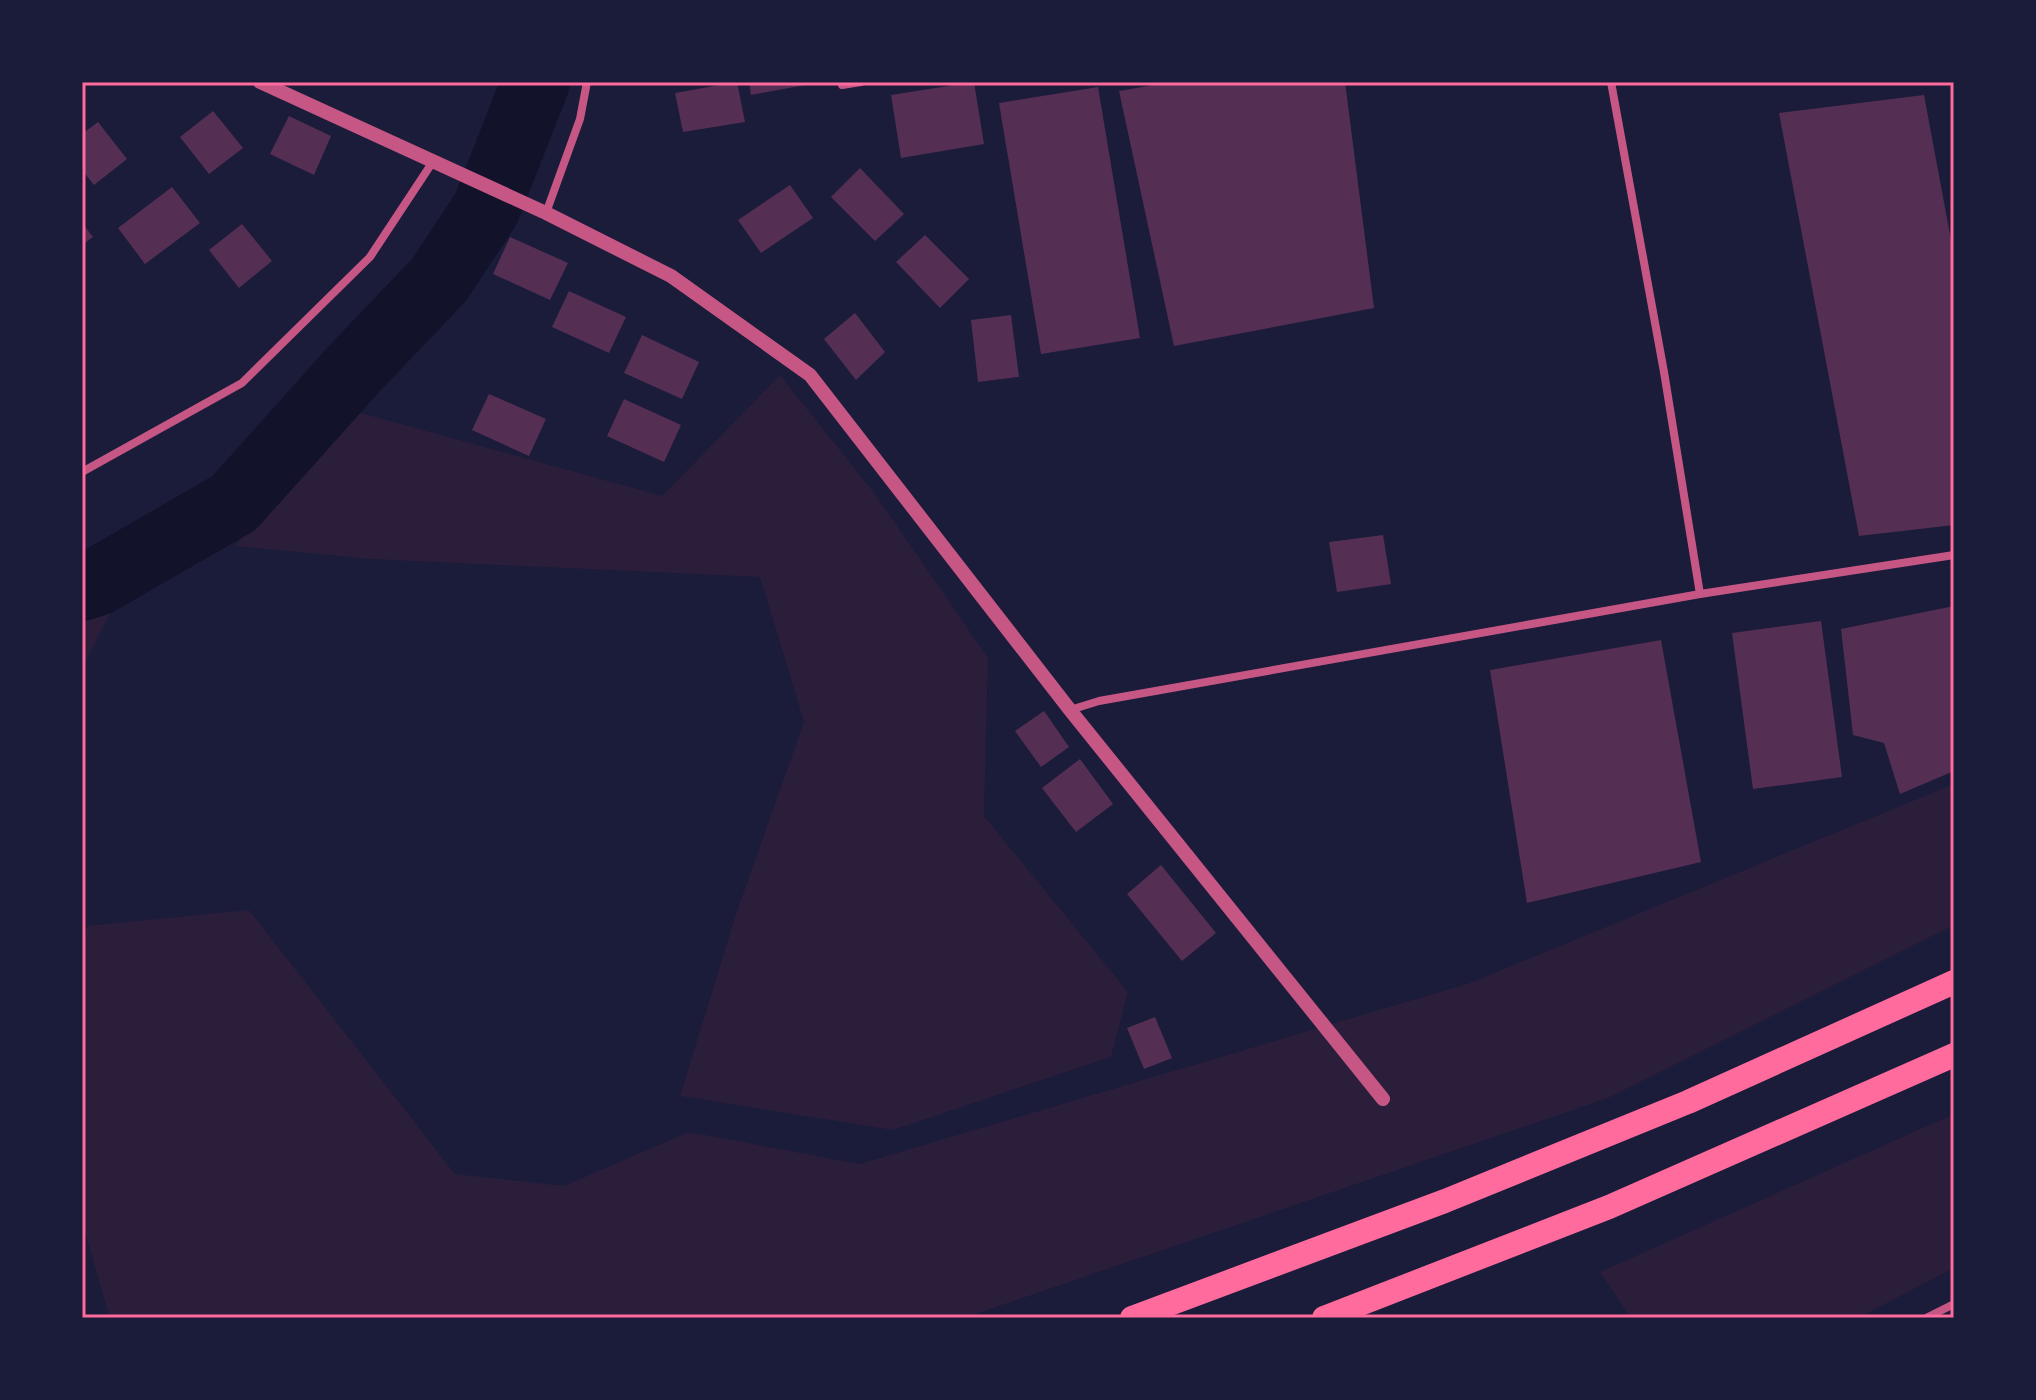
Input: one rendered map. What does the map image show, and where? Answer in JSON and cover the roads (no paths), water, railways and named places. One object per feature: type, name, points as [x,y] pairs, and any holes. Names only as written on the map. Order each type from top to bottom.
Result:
[{"type":"highway","points":[[1132,1318],[1488,1184],[1688,1102],[1954,982]]},
{"type":"highway","points":[[1324,1318],[1609,1207],[1954,1055]]},
{"type":"street","points":[[260,82],[546,213],[671,276],[810,375],[1070,710],[1383,1099]]},
{"type":"street","points":[[546,213],[580,119],[587,82]]},
{"type":"street","points":[[842,85],[861,82]]},
{"type":"street","points":[[1611,82],[1664,372],[1700,594]]},
{"type":"street","points":[[82,472],[242,383],[370,257],[432,163]]},
{"type":"street","points":[[1070,710],[1099,701],[1700,594],[1954,555]]},
{"type":"street","points":[[1926,1318],[1954,1304]]},
{"type":"waterway","points":[[82,587],[97,582],[234,503],[439,280],[486,209],[536,82]]}]
